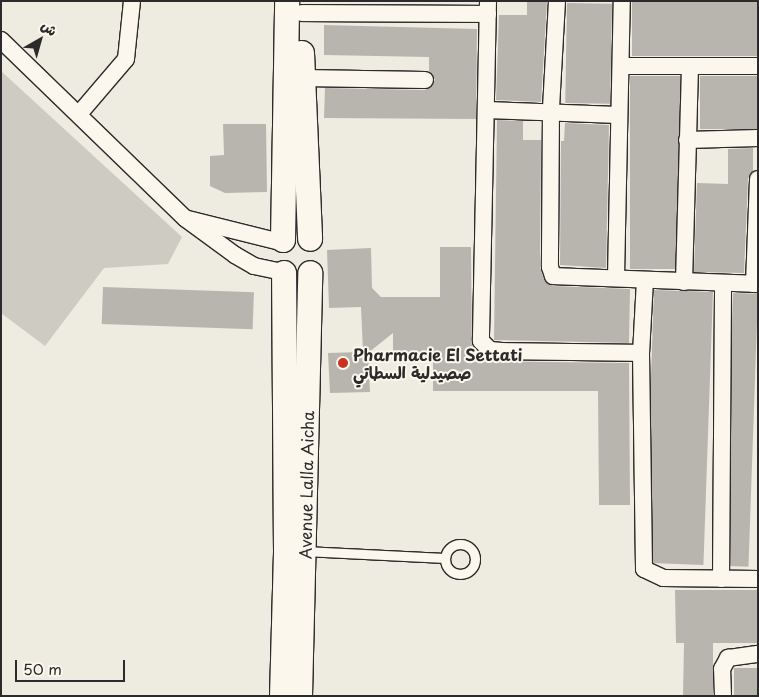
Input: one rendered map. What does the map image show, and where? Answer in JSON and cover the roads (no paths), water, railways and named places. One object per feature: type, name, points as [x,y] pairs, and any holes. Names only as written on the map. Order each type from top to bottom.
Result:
[{"type":"main road","name":"Avenue Lalla Aicha","points":[[282,696],[296,550],[310,273],[318,256],[310,239],[303,78],[297,5]]},
{"type":"main road","name":"Avenue Lalla Aicha","points":[[297,5],[282,241],[276,258],[283,272],[296,550],[300,696]]},
{"type":"main road","points":[[282,241],[296,235],[310,239]]},
{"type":"main road","points":[[283,272],[297,278],[310,273]]},
{"type":"street","points":[[79,114],[126,59],[132,1]]},
{"type":"street","points":[[557,1],[551,110],[551,271],[562,279],[616,277],[723,284],[756,284],[758,179]]},
{"type":"street","points":[[616,277],[618,115],[622,1]]},
{"type":"street","points":[[297,5],[488,7],[481,341],[484,347],[502,351],[641,353]]},
{"type":"street","points":[[1,40],[186,219],[235,255],[260,268],[283,272]]},
{"type":"street","points":[[621,66],[690,69],[758,66]]},
{"type":"street","points":[[684,282],[690,69]]},
{"type":"street","points":[[303,78],[425,80]]},
{"type":"street","points":[[487,110],[551,110],[618,115]]},
{"type":"street","points":[[687,140],[758,138]]},
{"type":"street","points":[[186,219],[282,241]]},
{"type":"street","points":[[644,280],[641,353],[641,563],[652,575],[664,578],[758,579]]},
{"type":"street","points":[[721,579],[723,284]]},
{"type":"street","points":[[722,696],[722,669],[728,658],[758,654]]},
{"type":"lane","points":[[296,550],[445,558]]},
{"type":"place","name":"Pharmacie El Settati صصيدلية السطاتي","points":[[343,363]]}]
